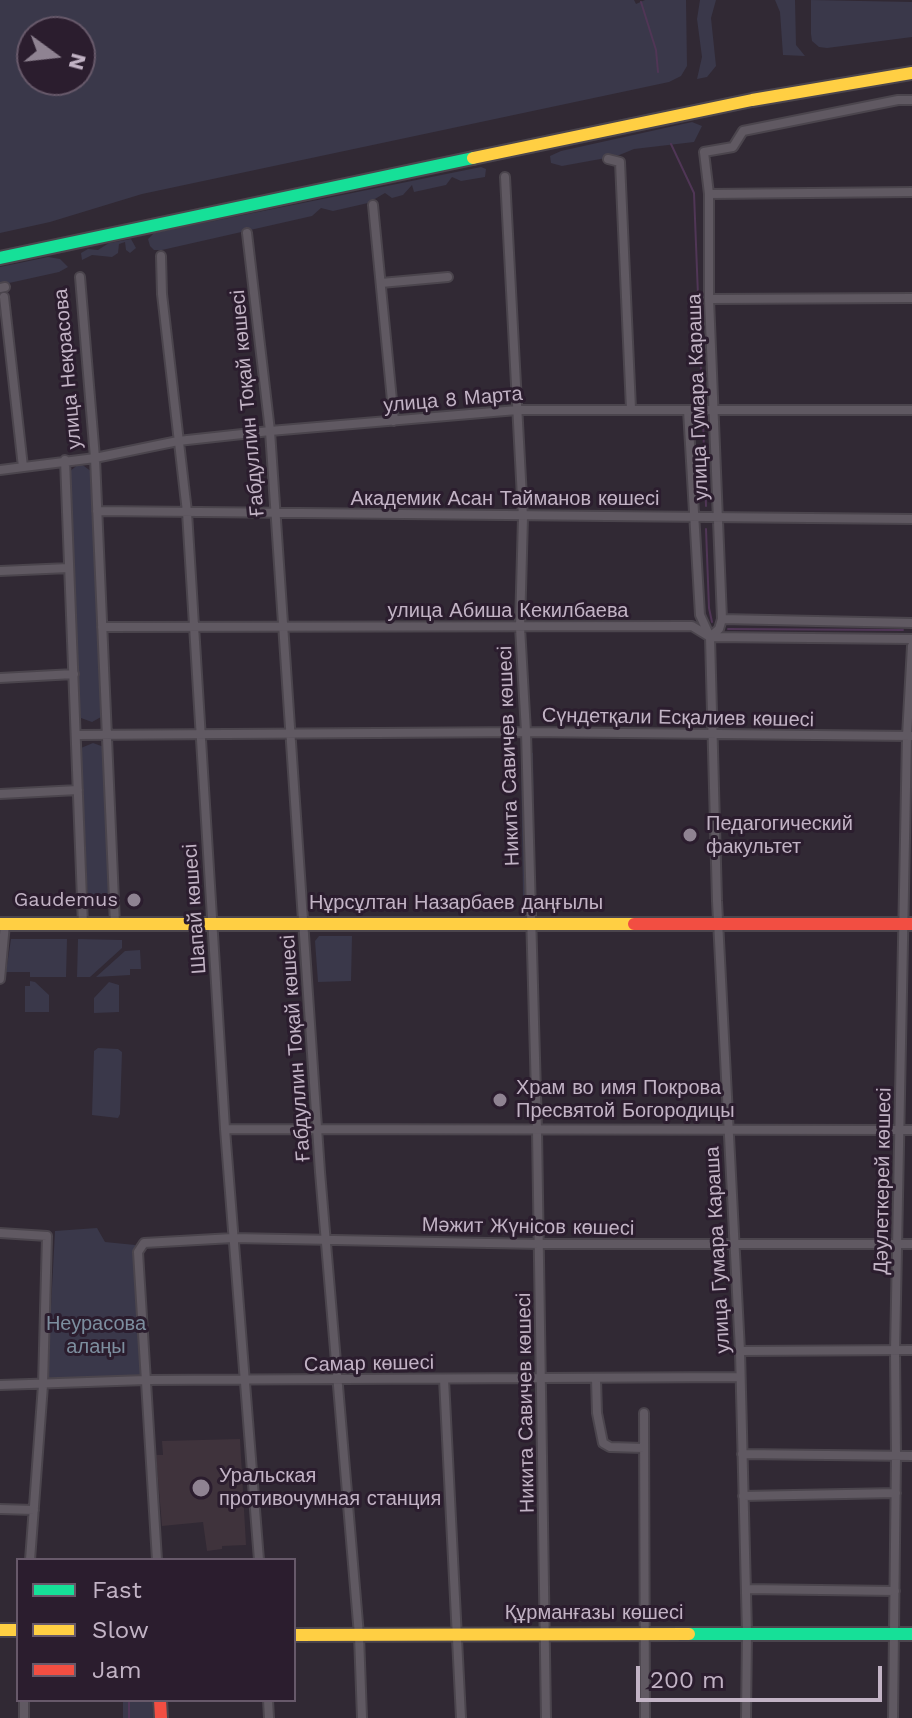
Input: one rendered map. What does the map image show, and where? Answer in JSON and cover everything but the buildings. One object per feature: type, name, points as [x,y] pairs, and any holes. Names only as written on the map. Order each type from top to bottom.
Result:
[{"type":"main road","points":[[0,249],[751,92],[912,65]]},
{"type":"main road","points":[[0,258],[752,100],[912,73]]},
{"type":"main road","name":"Нұрсұлтан Назарбаев даңғылы","points":[[2,924],[530,920],[908,924]]},
{"type":"main road","name":"Құрманғазы көшесі","points":[[296,1635],[912,1634]]},
{"type":"street","name":"улица Гумара Караша","points":[[722,619],[709,299],[709,194],[704,152],[733,147],[743,131],[898,100],[912,100]]},
{"type":"street","points":[[608,159],[620,162],[631,409]]},
{"type":"street","name":"Никита Савичев көшесі","points":[[505,177],[523,517],[520,627],[526,732],[543,1377],[546,1718]]},
{"type":"street","points":[[709,194],[912,192]]},
{"type":"street","points":[[373,205],[394,421]]},
{"type":"street","name":"Ғабдуллин Тоқай көшесі","points":[[247,233],[270,431],[336,1381],[359,1635],[362,1718]]},
{"type":"street","name":"Шапай көшесі","points":[[161,256],[162,294],[187,512],[225,1129],[259,1558]]},
{"type":"street","name":"улица Некрасова","points":[[80,277],[95,458],[115,924]]},
{"type":"street","points":[[381,283],[448,277]]},
{"type":"street","points":[[3,291],[23,467]]},
{"type":"street","points":[[709,299],[912,298]]},
{"type":"street","name":"улица 8 Марта","points":[[0,470],[95,458],[178,441],[517,410],[912,410]]},
{"type":"street","name":"улица Гумара Караша","points":[[688,410],[700,615],[710,637],[718,924],[740,1351],[746,1718]]},
{"type":"street","points":[[65,460],[83,925]]},
{"type":"street","name":"Академик Асан Тайманов көшесі","points":[[97,511],[912,519]]},
{"type":"street","points":[[0,571],[69,568]]},
{"type":"street","points":[[710,637],[719,629],[722,619],[912,623]]},
{"type":"street","name":"улица Абиша Кекилбаева","points":[[102,627],[692,626],[710,637],[912,639]]},
{"type":"street","name":"Дәулеткерей көшесі","points":[[893,1718],[895,1351],[908,924],[912,646]]},
{"type":"street","points":[[0,678],[74,674]]},
{"type":"street","name":"Сүндетқали Есқалиев көшесі","points":[[77,735],[526,732],[910,736]]},
{"type":"street","points":[[0,794],[78,790]]},
{"type":"street","points":[[0,979],[2,924]]},
{"type":"street","points":[[225,1129],[912,1130]]},
{"type":"street","points":[[0,1233],[47,1236],[43,1385],[30,1558]]},
{"type":"street","name":"Мәжит Жүнісов көшесі","points":[[146,1380],[138,1252],[144,1243],[233,1238],[539,1244],[912,1244]]},
{"type":"street","points":[[740,1351],[912,1350]]},
{"type":"street","name":"Самар көшесі","points":[[0,1385],[146,1380],[739,1377]]},
{"type":"street","points":[[444,1379],[461,1718]]},
{"type":"street","points":[[596,1379],[597,1413],[603,1443],[610,1447],[644,1448]]},
{"type":"street","points":[[146,1380],[157,1558]]},
{"type":"street","points":[[644,1413],[645,1718]]},
{"type":"street","points":[[742,1454],[912,1456]]},
{"type":"street","points":[[743,1496],[896,1493]]},
{"type":"street","points":[[0,1509],[34,1510]]},
{"type":"street","points":[[746,1589],[895,1591]]},
{"type":"shaded area","name":"Уральская противочумная станция","points":[[240,1439],[246,1545],[222,1546],[222,1549],[207,1551],[203,1522],[162,1526],[156,1455],[163,1455],[162,1441]]},
{"type":"green space","points":[[0,0],[634,0],[636,4],[645,0],[686,0],[687,66],[681,76],[669,82],[142,194],[50,222],[0,233]]},
{"type":"green space","points":[[700,0],[716,0],[711,18],[716,66],[707,77],[697,79],[702,57],[697,19]]},
{"type":"green space","points":[[775,0],[795,0],[796,45],[805,56],[783,55],[780,12]]},
{"type":"green space","points":[[811,0],[912,2],[912,37],[819,47],[812,41]]},
{"type":"green space","points":[[692,122],[702,126],[694,142],[634,149],[617,156],[562,166],[551,163],[550,156],[561,151]]},
{"type":"green space","points":[[481,167],[486,169],[485,177],[461,181],[452,177],[446,185],[414,192],[412,185],[403,195],[392,198],[385,193],[368,203],[333,211],[321,208],[312,216],[162,250],[154,250],[148,239],[154,233]]},
{"type":"green space","points":[[131,239],[136,248],[130,253],[126,250],[125,242],[119,244],[118,253],[112,257],[92,255],[82,260],[81,253],[88,249],[98,250],[109,243]]},
{"type":"green space","points":[[48,257],[60,259],[68,267],[59,272],[0,285],[0,267]]},
{"type":"green space","points":[[80,463],[92,472],[102,708],[101,717],[92,722],[81,718],[79,709],[69,472]]},
{"type":"green space","points":[[93,743],[104,747],[111,905],[88,905],[81,748]]},
{"type":"green space","points":[[521,753],[533,753],[535,900],[523,900]]},
{"type":"green space","points":[[319,936],[352,936],[351,981],[318,982],[315,941]]},
{"type":"green space","points":[[11,939],[67,939],[66,977],[30,977],[30,972],[6,972]]},
{"type":"green space","points":[[78,939],[122,940],[122,948],[90,977],[77,977]]},
{"type":"green space","points":[[140,950],[141,969],[130,969],[130,975],[96,977],[125,951]]},
{"type":"green space","points":[[30,981],[49,995],[49,1012],[25,1012],[25,986],[30,986]]},
{"type":"green space","points":[[109,982],[119,985],[119,1012],[94,1013],[94,998]]},
{"type":"green space","points":[[98,1048],[122,1052],[118,1118],[92,1115],[94,1051]]},
{"type":"green space","name":"Неурасова алаңы","points":[[97,1228],[105,1242],[135,1245],[142,1378],[47,1383],[55,1231]]},
{"type":"green space","points":[[123,1702],[152,1702],[153,1718],[123,1718]]},
{"type":"waterway","points":[[641,2],[656,50],[658,72]]},
{"type":"waterway","points":[[671,144],[694,193],[702,398]]},
{"type":"waterway","points":[[703,420],[706,506]]},
{"type":"waterway","points":[[706,529],[712,622]]},
{"type":"waterway","points":[[728,629],[903,630]]},
{"type":"waterway","points":[[129,1702],[129,1718]]},
{"type":"traffic: fast","points":[[0,258],[473,158]]},
{"type":"traffic: fast","points":[[689,1634],[912,1634]]},
{"type":"traffic: slow","points":[[473,158],[752,100],[912,73]]},
{"type":"traffic: slow","points":[[0,924],[634,924]]},
{"type":"traffic: slow","points":[[0,1630],[16,1630]]},
{"type":"traffic: slow","points":[[296,1635],[689,1634]]},
{"type":"traffic: jam","points":[[634,924],[912,924]]},
{"type":"traffic: jam","points":[[160,1702],[161,1718]]},
{"type":"place","name":"Педагогический факультет","points":[[690,835]]},
{"type":"place","name":"Gaudemus","points":[[134,900]]},
{"type":"place","name":"Храм во имя Покрова Пресвятой Богородицы","points":[[500,1100]]},
{"type":"place","name":"Уральская противочумная станция","points":[[201,1488]]}]
